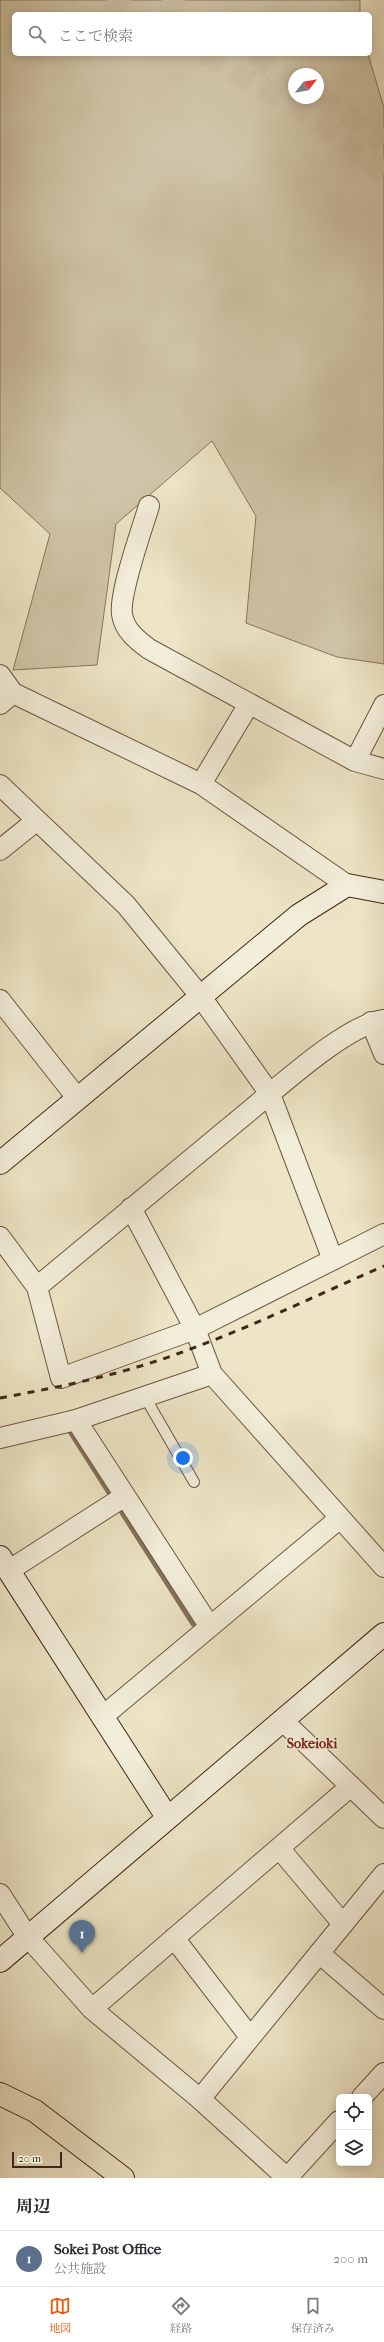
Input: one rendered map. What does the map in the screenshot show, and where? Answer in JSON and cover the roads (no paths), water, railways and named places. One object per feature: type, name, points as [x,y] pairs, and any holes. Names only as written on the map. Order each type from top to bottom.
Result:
[{"type":"highway","points":[[0,2094],[35,2111],[124,2178]]},
{"type":"street","points":[[149,506],[124,592],[122,614],[130,634],[149,649],[355,761],[384,769]]},
{"type":"street","points":[[0,675],[7,698],[201,784],[347,885],[384,892]]},
{"type":"street","points":[[201,784],[249,704]]},
{"type":"street","points":[[355,761],[384,705]]},
{"type":"street","points":[[0,785],[36,821],[126,905],[201,997],[270,1094],[332,1260]]},
{"type":"street","points":[[0,850],[36,821]]},
{"type":"street","points":[[0,1163],[299,915],[347,885]]},
{"type":"street","points":[[0,1000],[78,1099]]},
{"type":"street","points":[[37,1287],[270,1094],[343,1037],[377,1021],[384,1054]]},
{"type":"street","points":[[131,1208],[195,1328],[212,1374],[384,1567]]},
{"type":"street","points":[[0,1237],[37,1287],[61,1378],[195,1328],[384,1234]]},
{"type":"street","points":[[0,1438],[76,1420],[212,1374]]},
{"type":"street","points":[[76,1420],[210,1627]]},
{"type":"street","points":[[125,1496],[4,1564],[167,1817]]},
{"type":"street","points":[[102,1717],[340,1518]]},
{"type":"street","points":[[0,1961],[27,1936],[384,1634]]},
{"type":"street","points":[[282,1720],[384,1818]]},
{"type":"street","points":[[92,2009],[351,1786]]},
{"type":"street","points":[[279,1848],[342,1924]]},
{"type":"street","points":[[200,2099],[384,1874]]},
{"type":"street","points":[[0,1894],[27,1936],[92,2009],[200,2099],[286,2178],[336,2124]]},
{"type":"street","points":[[174,1938],[250,2037]]},
{"type":"street","points":[[319,1952],[384,2009]]},
{"type":"street","points":[[365,2094],[384,2073]]},
{"type":"lane","points":[[145,1397],[194,1482]]},
{"type":"waterway","points":[[67,1427],[113,1499]]},
{"type":"waterway","points":[[117,1505],[193,1624]]},
{"type":"tunnel","points":[[106,0],[129,12]]},
{"type":"tunnel","points":[[162,0],[183,12]]},
{"type":"tunnel","points":[[207,56],[301,110],[384,173]]},
{"type":"tunnel","points":[[255,56],[288,76]]},
{"type":"tunnel","points":[[324,99],[384,142]]},
{"type":"railway","points":[[0,1398],[89,1380],[177,1354],[255,1323],[384,1266]]},
{"type":"place","name":"Sokei Post Office","points":[[82,1953]]},
{"type":"district","name":"Sokeioki","points":[[312,1743]]}]
